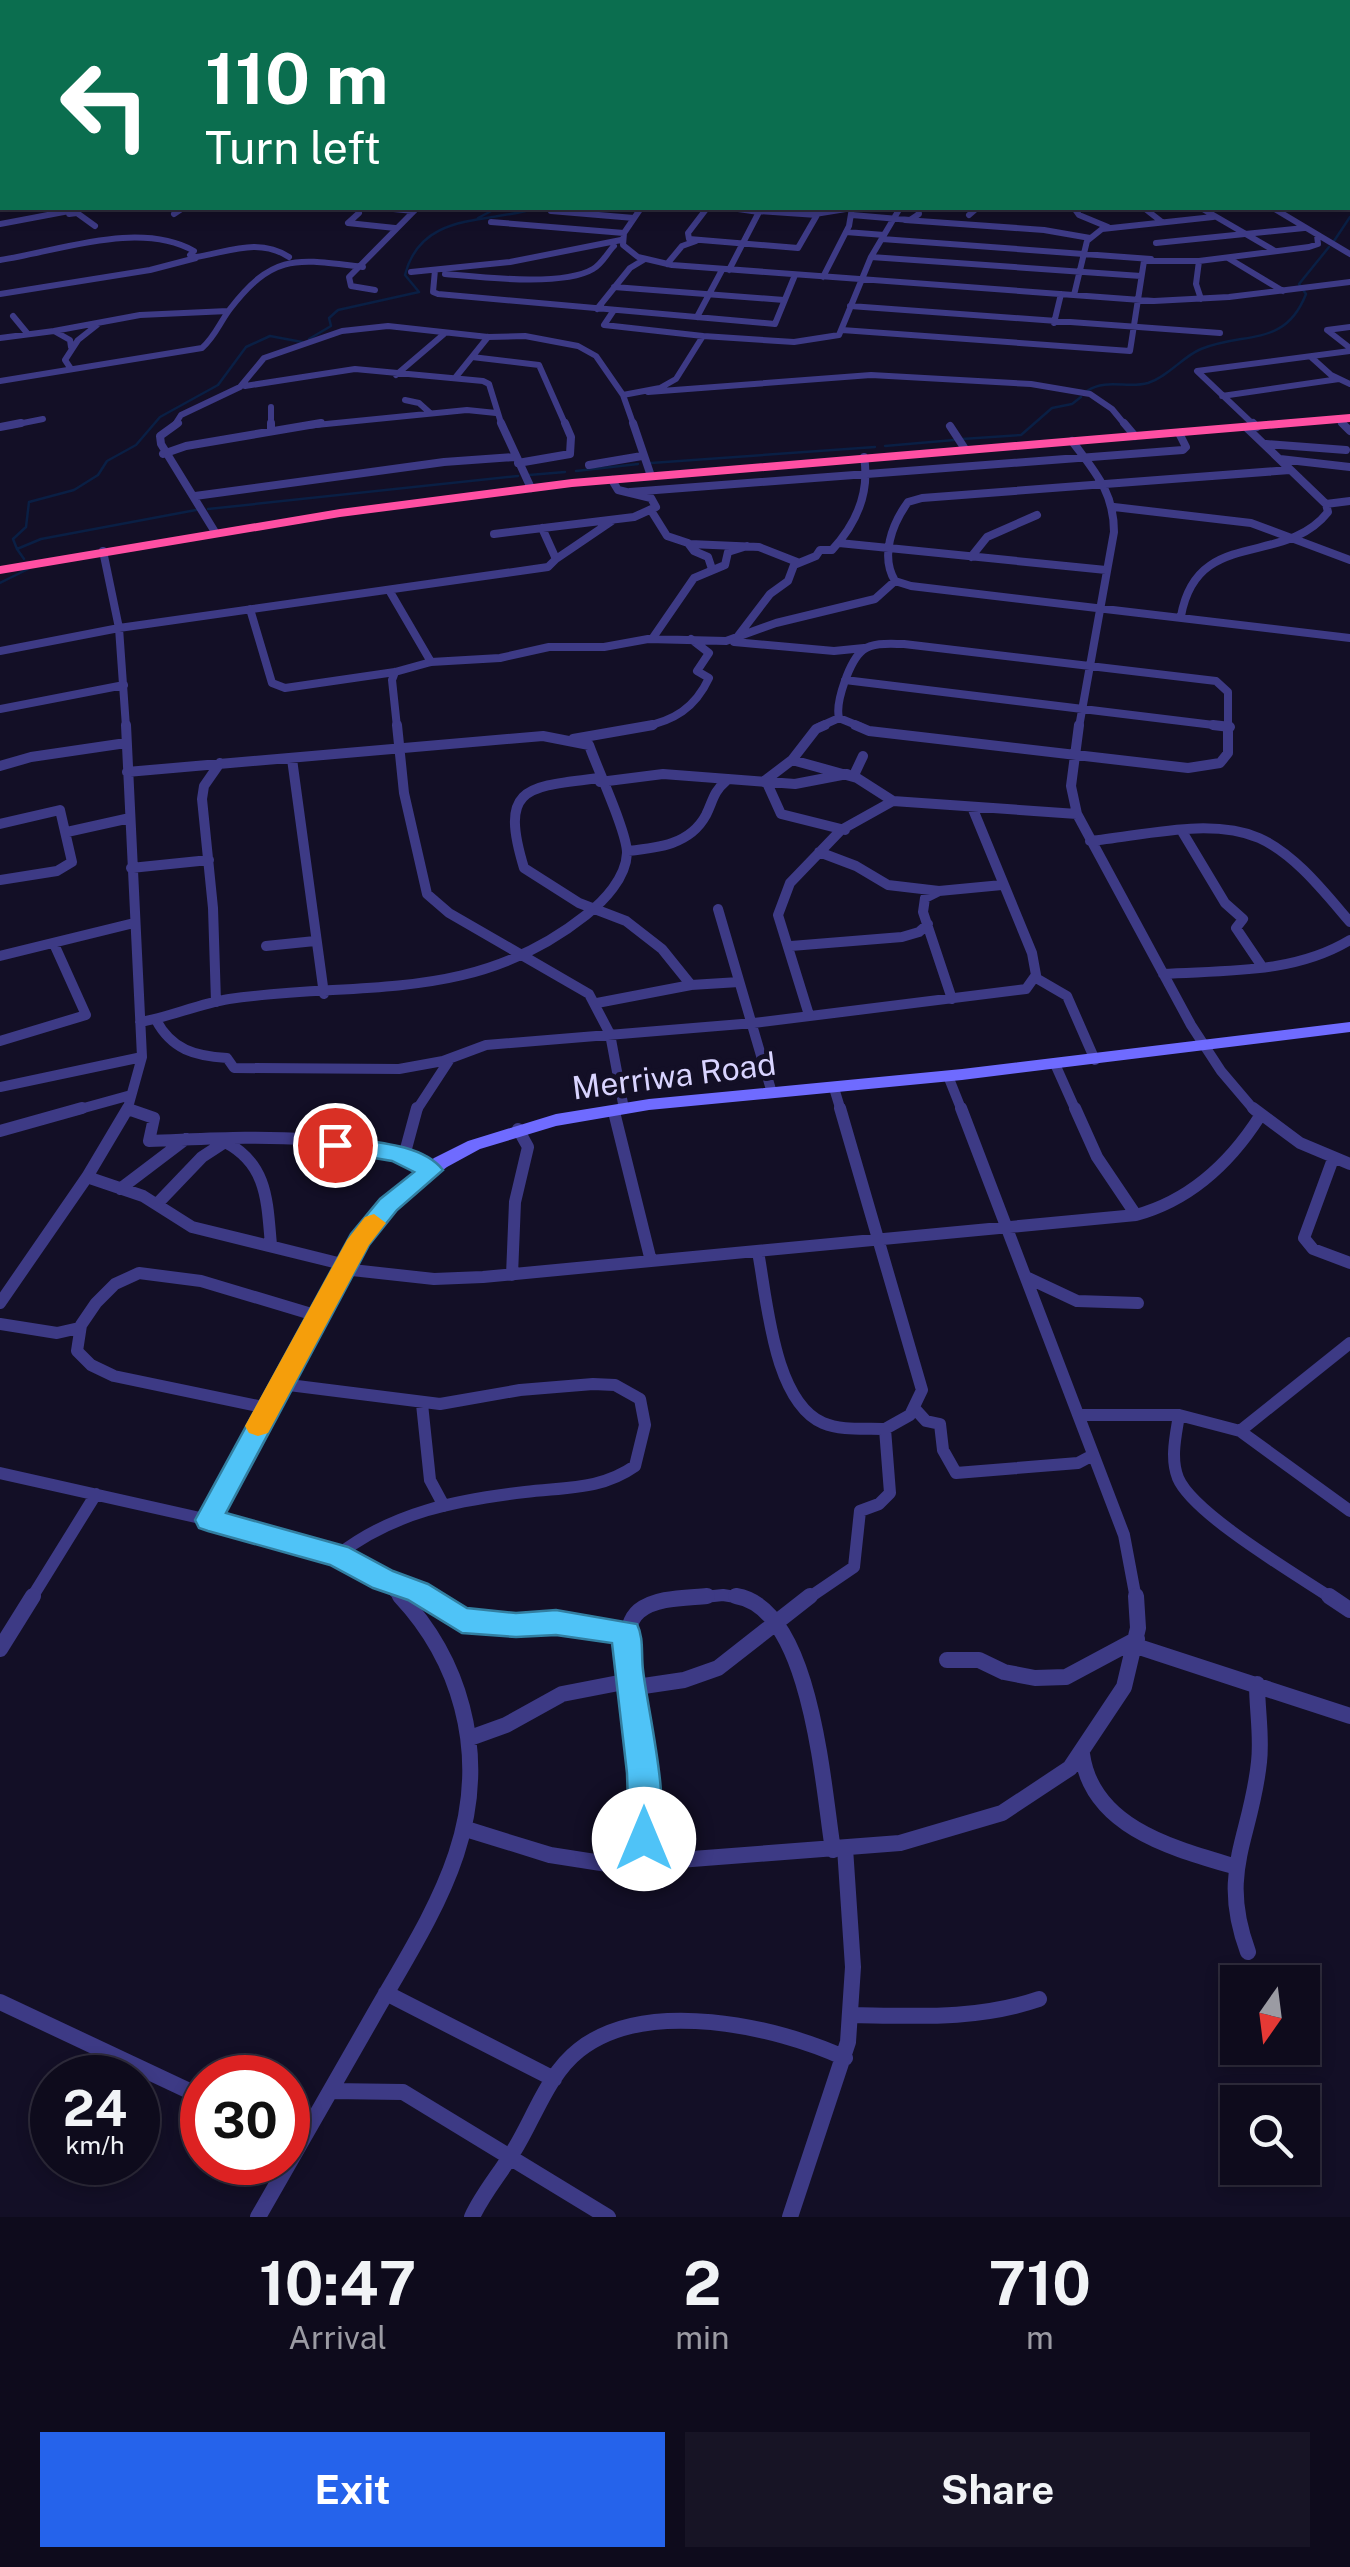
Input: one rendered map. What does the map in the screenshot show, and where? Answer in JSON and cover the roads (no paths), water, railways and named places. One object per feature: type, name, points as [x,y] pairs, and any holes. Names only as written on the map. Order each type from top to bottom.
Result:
[{"type":"highway","points":[[0,570],[215,532],[530,488],[864,457],[962,443],[1072,441],[1344,419]]},
{"type":"street","points":[[0,222],[76,210]]},
{"type":"street","points":[[45,216],[83,210]]},
{"type":"street","points":[[174,214],[180,210]]},
{"type":"street","points":[[375,290],[350,286],[349,277],[415,210]]},
{"type":"street","points":[[436,271],[486,279],[561,276],[593,269],[609,248],[623,239],[640,210]]},
{"type":"street","points":[[696,241],[687,235],[706,210]]},
{"type":"street","points":[[749,210],[815,214],[840,210]]},
{"type":"street","points":[[824,277],[852,210]]},
{"type":"street","points":[[614,310],[604,326],[794,342],[834,337],[842,330],[871,257],[898,210]]},
{"type":"street","points":[[905,220],[918,215],[918,210]]},
{"type":"street","points":[[968,216],[975,210]]},
{"type":"street","points":[[1076,210],[1107,227],[1137,230],[1132,224],[1213,217]]},
{"type":"street","points":[[1147,210],[1162,222]]},
{"type":"street","points":[[1204,210],[1275,250]]},
{"type":"street","points":[[1276,210],[1350,254]]},
{"type":"street","points":[[552,211],[634,218]]},
{"type":"street","points":[[697,317],[744,245],[758,211]]},
{"type":"street","points":[[78,213],[110,243]]},
{"type":"street","points":[[358,213],[348,223],[395,228]]},
{"type":"street","points":[[667,264],[682,246],[696,241],[798,248],[815,214]]},
{"type":"street","points":[[852,216],[1090,238]]},
{"type":"street","points":[[491,222],[623,239],[644,259],[667,264],[1140,300],[1201,300],[1350,282]]},
{"type":"street","points":[[986,246],[993,227]]},
{"type":"street","points":[[1074,295],[1090,238],[1107,227]]},
{"type":"street","points":[[1164,259],[1155,242],[1304,228]]},
{"type":"street","points":[[846,232],[1199,261],[1316,246],[1320,237]]},
{"type":"street","points":[[0,260],[156,237],[187,244],[194,251],[190,255],[196,257],[264,245],[283,250],[288,257]]},
{"type":"street","points":[[411,272],[510,262],[623,239]]},
{"type":"street","points":[[0,294],[167,266],[244,246]]},
{"type":"street","points":[[0,381],[202,348],[228,311],[268,269],[288,257],[361,266]]},
{"type":"street","points":[[871,257],[1141,276]]},
{"type":"street","points":[[1228,258],[1283,291]]},
{"type":"street","points":[[597,309],[633,266],[644,259]]},
{"type":"street","points":[[842,330],[1127,351],[1132,349],[1144,261],[1164,259]]},
{"type":"street","points":[[1199,261],[1196,284],[1201,300]]},
{"type":"street","points":[[436,271],[434,294],[775,324],[795,275]]},
{"type":"street","points":[[614,287],[784,300]]},
{"type":"street","points":[[1054,323],[1061,294]]},
{"type":"street","points":[[850,306],[1220,333]]},
{"type":"street","points":[[0,338],[140,315],[228,311]]},
{"type":"street","points":[[13,316],[27,333]]},
{"type":"street","points":[[71,369],[66,357],[71,346],[88,329],[106,321]]},
{"type":"street","points":[[240,387],[264,358],[342,330],[388,326],[526,336],[586,348],[606,367],[623,395],[651,476]]},
{"type":"street","points":[[1350,327],[1327,330],[1350,349]]},
{"type":"street","points":[[54,331],[70,340],[71,346]]},
{"type":"street","points":[[396,375],[410,366],[431,339],[450,332]]},
{"type":"street","points":[[456,378],[488,336]]},
{"type":"street","points":[[648,392],[673,382],[686,367],[695,341],[703,336]]},
{"type":"street","points":[[1181,616],[1189,585],[1203,569],[1250,547],[1321,524],[1328,512],[1326,504],[1198,371],[1350,349]]},
{"type":"street","points":[[195,496],[444,462],[570,454],[572,437],[539,365],[472,357]]},
{"type":"street","points":[[1311,357],[1350,384]]},
{"type":"street","points":[[215,532],[195,496],[163,454],[159,438],[178,423],[181,415],[240,387],[348,369],[489,384],[496,413],[530,488]]},
{"type":"street","points":[[623,395],[871,375],[1075,390],[1090,394],[1112,409],[1135,436]]},
{"type":"street","points":[[1222,396],[1340,380]]},
{"type":"street","points":[[1294,387],[1306,398]]},
{"type":"street","points":[[404,400],[419,403],[428,412]]},
{"type":"street","points":[[270,407],[272,431]]},
{"type":"street","points":[[163,454],[272,431],[428,412],[496,413]]},
{"type":"street","points":[[0,427],[43,419]]},
{"type":"street","points":[[1344,419],[1350,431]]},
{"type":"street","points":[[950,426],[962,443]]},
{"type":"street","points":[[612,480],[618,490],[630,492],[1184,450],[1186,446],[1179,433]]},
{"type":"street","points":[[1072,441],[1102,482],[1114,507],[1114,532],[1074,756],[1071,786],[1077,814],[1205,1046],[1260,1116],[1333,1159],[1350,1164]]},
{"type":"street","points":[[1265,444],[1348,446],[1338,467]]},
{"type":"street","points":[[588,465],[628,462],[642,456]]},
{"type":"street","points":[[839,543],[854,522],[868,474],[864,457]]},
{"type":"street","points":[[1280,460],[1350,467]]},
{"type":"street","points":[[1290,470],[1102,482],[908,502],[893,525],[887,570],[894,581],[921,588],[1350,638]]},
{"type":"street","points":[[494,534],[616,519],[654,507],[670,488]]},
{"type":"street","points":[[630,492],[654,507],[667,536],[690,544],[771,550],[797,562]]},
{"type":"street","points":[[1326,504],[1350,501]]},
{"type":"street","points":[[1114,507],[1231,519],[1350,560]]},
{"type":"street","points":[[971,557],[984,536],[1020,526],[1036,515]]},
{"type":"street","points":[[0,651],[119,628],[548,566],[616,519]]},
{"type":"street","points":[[542,528],[556,559]]},
{"type":"street","points":[[730,641],[770,594],[788,580],[797,562],[839,543],[1106,570]]},
{"type":"street","points":[[690,544],[694,552],[708,558],[712,569]]},
{"type":"street","points":[[652,639],[694,578],[726,563],[731,550],[747,546]]},
{"type":"street","points":[[0,1303],[88,1177],[129,1102],[142,1058],[124,685],[119,628],[103,551]]},
{"type":"street","points":[[573,739],[653,724],[688,712],[708,685],[709,676],[697,671],[709,653],[776,622],[875,599],[894,581]]},
{"type":"street","points":[[389,590],[431,662]]},
{"type":"street","points":[[250,608],[276,687],[395,672],[431,662],[500,658],[549,647],[590,648],[652,639],[691,639],[834,652],[904,644],[1216,681],[1228,692],[1230,727],[1225,759],[1210,766],[1188,768],[869,731],[839,718],[816,729],[792,760],[765,782]]},
{"type":"street","points":[[691,639],[709,653]]},
{"type":"street","points":[[839,718],[836,707],[845,680],[864,648]]},
{"type":"street","points":[[395,672],[392,680],[404,793],[427,894],[449,913],[528,956],[582,989],[597,1003],[610,1034],[619,1111],[651,1261]]},
{"type":"street","points":[[845,680],[1230,727]]},
{"type":"street","points":[[0,708],[124,685]]},
{"type":"street","points":[[127,772],[543,736],[573,739],[589,745],[597,760],[600,780],[626,851],[619,877],[594,908],[528,956],[446,979],[216,1002],[140,1022]]},
{"type":"street","points":[[0,766],[31,757],[126,742]]},
{"type":"street","points":[[691,984],[650,937],[626,920],[546,885],[524,868],[515,839],[513,805],[517,798],[550,784],[649,774],[726,782],[808,783],[852,776],[864,756]]},
{"type":"street","points":[[292,759],[324,994]]},
{"type":"street","points":[[792,760],[852,776],[893,801]]},
{"type":"street","points":[[216,1002],[202,799],[204,786],[220,763]]},
{"type":"street","points":[[686,775],[698,782],[712,802]]},
{"type":"street","points":[[626,851],[682,840],[702,828],[715,788],[726,782]]},
{"type":"street","points":[[765,782],[781,814],[845,830]]},
{"type":"street","points":[[809,1015],[791,946],[778,915],[779,901],[792,876],[865,812],[893,801],[1077,814]]},
{"type":"street","points":[[972,807],[978,836],[1030,943],[1036,978]]},
{"type":"street","points":[[0,824],[60,810],[72,864],[50,872],[0,880]]},
{"type":"street","points":[[67,832],[130,818]]},
{"type":"street","points":[[1090,841],[1184,833],[1248,834],[1271,845],[1350,922]]},
{"type":"street","points":[[1184,833],[1225,903],[1243,920],[1236,928],[1262,965]]},
{"type":"street","points":[[820,852],[856,866],[886,884],[939,891],[1002,885]]},
{"type":"street","points":[[131,868],[209,860]]},
{"type":"street","points":[[939,891],[924,900],[952,1000]]},
{"type":"street","points":[[718,909],[772,1093]]},
{"type":"street","points":[[0,956],[134,923]]},
{"type":"street","points":[[791,946],[902,936],[920,932],[928,924]]},
{"type":"street","points":[[1163,974],[1304,962],[1333,953],[1350,940]]},
{"type":"street","points":[[266,946],[315,941]]},
{"type":"street","points":[[0,1041],[86,1016],[54,944]]},
{"type":"street","points":[[156,1020],[178,1049],[199,1057],[227,1058],[234,1068],[399,1070],[450,1059],[486,1045],[754,1023],[952,1000],[1026,989],[1036,978]]},
{"type":"street","points":[[1036,978],[1067,996],[1095,1060]]},
{"type":"street","points":[[597,1003],[691,984],[738,982]]},
{"type":"street","name":"Merriwa Road","points":[[208,1520],[344,1267],[388,1204],[431,1170],[476,1144],[518,1129],[619,1111],[1095,1060],[1350,1027]]},
{"type":"street","points":[[0,1087],[142,1058]]},
{"type":"street","points":[[404,1156],[417,1109],[450,1059]]},
{"type":"street","points":[[1056,1064],[1098,1156],[1136,1215]]},
{"type":"street","points":[[466,1829],[550,1855],[636,1864],[900,1842],[1002,1813],[1042,1790],[1082,1754],[1124,1687],[1137,1642],[1137,1599],[1124,1535],[1081,1414],[948,1076]]},
{"type":"street","points":[[758,1252],[767,1309],[794,1397],[818,1420],[885,1429],[903,1422],[916,1410],[922,1394],[920,1374],[834,1088]]},
{"type":"street","points":[[0,1132],[129,1102],[154,1118],[146,1138],[149,1141],[274,1140],[404,1156],[431,1170]]},
{"type":"street","points":[[88,1177],[144,1196],[192,1227],[344,1267],[434,1279],[512,1275],[1136,1215],[1188,1194],[1240,1147],[1260,1116]]},
{"type":"street","points":[[512,1275],[516,1202],[528,1147],[518,1129]]},
{"type":"street","points":[[120,1189],[186,1140]]},
{"type":"street","points":[[144,1196],[184,1178],[202,1156],[225,1142]]},
{"type":"street","points":[[225,1142],[253,1160],[264,1178],[271,1245]]},
{"type":"street","points":[[1333,1159],[1304,1238],[1313,1249],[1350,1263]]},
{"type":"street","points":[[157,1204],[168,1188]]},
{"type":"street","points":[[268,1408],[106,1373],[77,1351],[79,1328],[106,1290],[118,1280],[142,1272],[176,1276],[318,1316]]},
{"type":"street","points":[[1027,1278],[1077,1301],[1138,1303]]},
{"type":"street","points":[[0,1324],[58,1333],[79,1328]]},
{"type":"street","points":[[1240,1432],[1350,1342]]},
{"type":"street","points":[[281,1384],[422,1404],[454,1403],[520,1390],[615,1385],[634,1393],[645,1414],[634,1466],[615,1480],[596,1486],[444,1506],[367,1533],[338,1555]]},
{"type":"street","points":[[422,1404],[430,1480],[444,1506]]},
{"type":"street","points":[[916,1410],[926,1421],[940,1424],[940,1442],[956,1473],[1078,1463],[1094,1456]]},
{"type":"street","points":[[1081,1414],[1179,1415],[1240,1432],[1350,1510]]},
{"type":"street","points":[[1179,1415],[1174,1460],[1182,1485],[1206,1510],[1350,1610]]},
{"type":"street","points":[[470,1738],[506,1725],[562,1694],[703,1675],[857,1564],[860,1511],[879,1504],[890,1493],[885,1429]]},
{"type":"street","points":[[0,1473],[208,1520],[338,1555],[383,1579],[411,1588],[450,1616],[475,1623],[556,1622],[627,1632]]},
{"type":"street","points":[[0,1649],[96,1494]]},
{"type":"street","points":[[310,2120],[331,2092],[437,1904],[466,1829],[472,1796],[470,1738],[452,1671],[415,1612],[383,1579]]},
{"type":"street","points":[[636,1864],[644,1839],[646,1810],[627,1632],[636,1612],[646,1605],[708,1596],[756,1602],[779,1621],[802,1684],[839,1849],[853,1966],[852,2015],[845,2058],[790,2217]]},
{"type":"street","points":[[948,1660],[980,1660],[1004,1672],[1066,1678],[1137,1642]]},
{"type":"street","points":[[1137,1642],[1182,1666],[1292,1693],[1350,1716]]},
{"type":"street","points":[[1248,1952],[1232,1912],[1233,1866],[1260,1760],[1257,1684]]},
{"type":"street","points":[[1082,1754],[1081,1772],[1086,1787],[1121,1818],[1170,1846],[1233,1866]]},
{"type":"street","points":[[386,1994],[554,2079]]},
{"type":"street","points":[[852,2015],[956,2017],[1002,2012],[1040,1999]]},
{"type":"street","points":[[0,2002],[180,2087]]},
{"type":"street","points":[[472,2217],[486,2187],[510,2156],[554,2079],[581,2048],[597,2038],[652,2026],[747,2026],[800,2040],[845,2058]]},
{"type":"street","points":[[331,2092],[403,2092],[608,2217]]},
{"type":"street","points":[[258,2217],[273,2185]]},
{"type":"waterway","points":[[478,218],[493,210]]},
{"type":"waterway","points":[[309,339],[331,326],[329,318],[338,310],[419,292],[405,275],[413,254],[440,230],[529,210]]},
{"type":"waterway","points":[[1334,241],[1350,217]]},
{"type":"waterway","points":[[1087,391],[1102,385],[1148,383],[1201,349],[1262,335],[1287,323],[1306,294],[1299,284],[1329,247]]},
{"type":"waterway","points":[[17,549],[13,539],[26,527],[29,502],[74,490],[98,475],[107,461],[136,445],[160,417],[218,385],[246,347],[270,336],[302,342]]},
{"type":"waterway","points":[[962,439],[1021,435],[1052,408],[1072,404],[1081,397]]},
{"type":"waterway","points":[[885,446],[954,440]]},
{"type":"waterway","points":[[651,463],[875,447]]},
{"type":"waterway","points":[[576,471],[638,464]]},
{"type":"waterway","points":[[529,475],[565,472]]},
{"type":"waterway","points":[[208,509],[518,476]]},
{"type":"waterway","points":[[17,549],[41,539],[196,510]]},
{"type":"waterway","points":[[17,549],[24,559]]},
{"type":"waterway","points":[[0,583],[30,568]]}]
